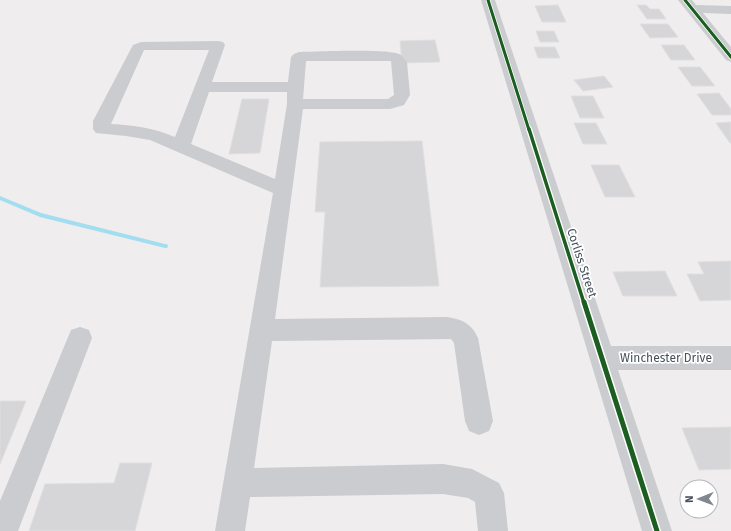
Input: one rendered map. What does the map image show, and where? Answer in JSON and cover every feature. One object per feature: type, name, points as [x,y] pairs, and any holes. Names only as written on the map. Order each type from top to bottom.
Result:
[{"type":"street","name":"Corliss Street","points":[[488,0],[657,531]]},
{"type":"street","points":[[689,5],[731,10]]},
{"type":"street","points":[[689,5],[731,57]]},
{"type":"street","points":[[181,145],[218,45],[141,46],[138,48],[102,121],[102,129],[126,130],[154,135],[181,145],[283,190]]},
{"type":"street","points":[[230,531],[283,190],[295,104],[295,87],[300,51],[387,56],[396,58],[399,62],[402,95],[398,101],[390,104],[295,104]]},
{"type":"street","points":[[203,87],[295,87]]},
{"type":"street","points":[[261,330],[457,329],[466,338],[479,421]]},
{"type":"street","points":[[3,531],[80,338]]},
{"type":"street","name":"Winchester Drive","points":[[602,358],[731,358]]},
{"type":"street","points":[[238,483],[442,479],[472,484],[488,493],[493,531]]},
{"type":"building","points":[[558,5],[566,22],[542,22],[535,6]]},
{"type":"building","points":[[637,5],[646,5],[650,9],[659,9],[666,19],[647,19]]},
{"type":"building","points":[[640,24],[668,24],[678,37],[650,38]]},
{"type":"building","points":[[536,31],[554,31],[559,42],[540,42]]},
{"type":"building","points":[[435,40],[440,62],[402,63],[400,41]]},
{"type":"building","points":[[661,45],[684,45],[695,60],[671,60]]},
{"type":"building","points":[[534,47],[555,47],[560,58],[538,58]]},
{"type":"building","points":[[678,67],[700,67],[715,86],[692,86]]},
{"type":"building","points":[[604,76],[613,87],[583,91],[574,80]]},
{"type":"building","points":[[719,93],[731,109],[731,115],[712,115],[697,94]]},
{"type":"building","points":[[571,96],[593,96],[604,118],[580,118]]},
{"type":"building","points":[[242,99],[269,99],[260,153],[229,154]]},
{"type":"building","points":[[731,122],[731,143],[730,143],[716,123]]},
{"type":"building","points":[[574,123],[596,123],[607,144],[583,144]]},
{"type":"building","points":[[422,141],[439,286],[320,287],[325,212],[315,212],[320,142]]},
{"type":"building","points":[[591,165],[619,165],[635,197],[605,197]]},
{"type":"building","points":[[731,261],[731,300],[700,301],[687,274],[704,274],[698,262]]},
{"type":"building","points":[[665,271],[677,296],[623,296],[613,272]]},
{"type":"building","points":[[0,401],[26,401],[0,464]]},
{"type":"building","points":[[731,427],[731,469],[699,470],[682,428]]},
{"type":"building","points":[[120,463],[152,463],[135,531],[29,531],[45,484],[114,483]]},
{"type":"waterway","points":[[0,198],[40,215],[165,246]]},
{"type":"cycle path","points":[[488,0],[657,531]]},
{"type":"cycle path","points":[[685,0],[731,57]]}]
